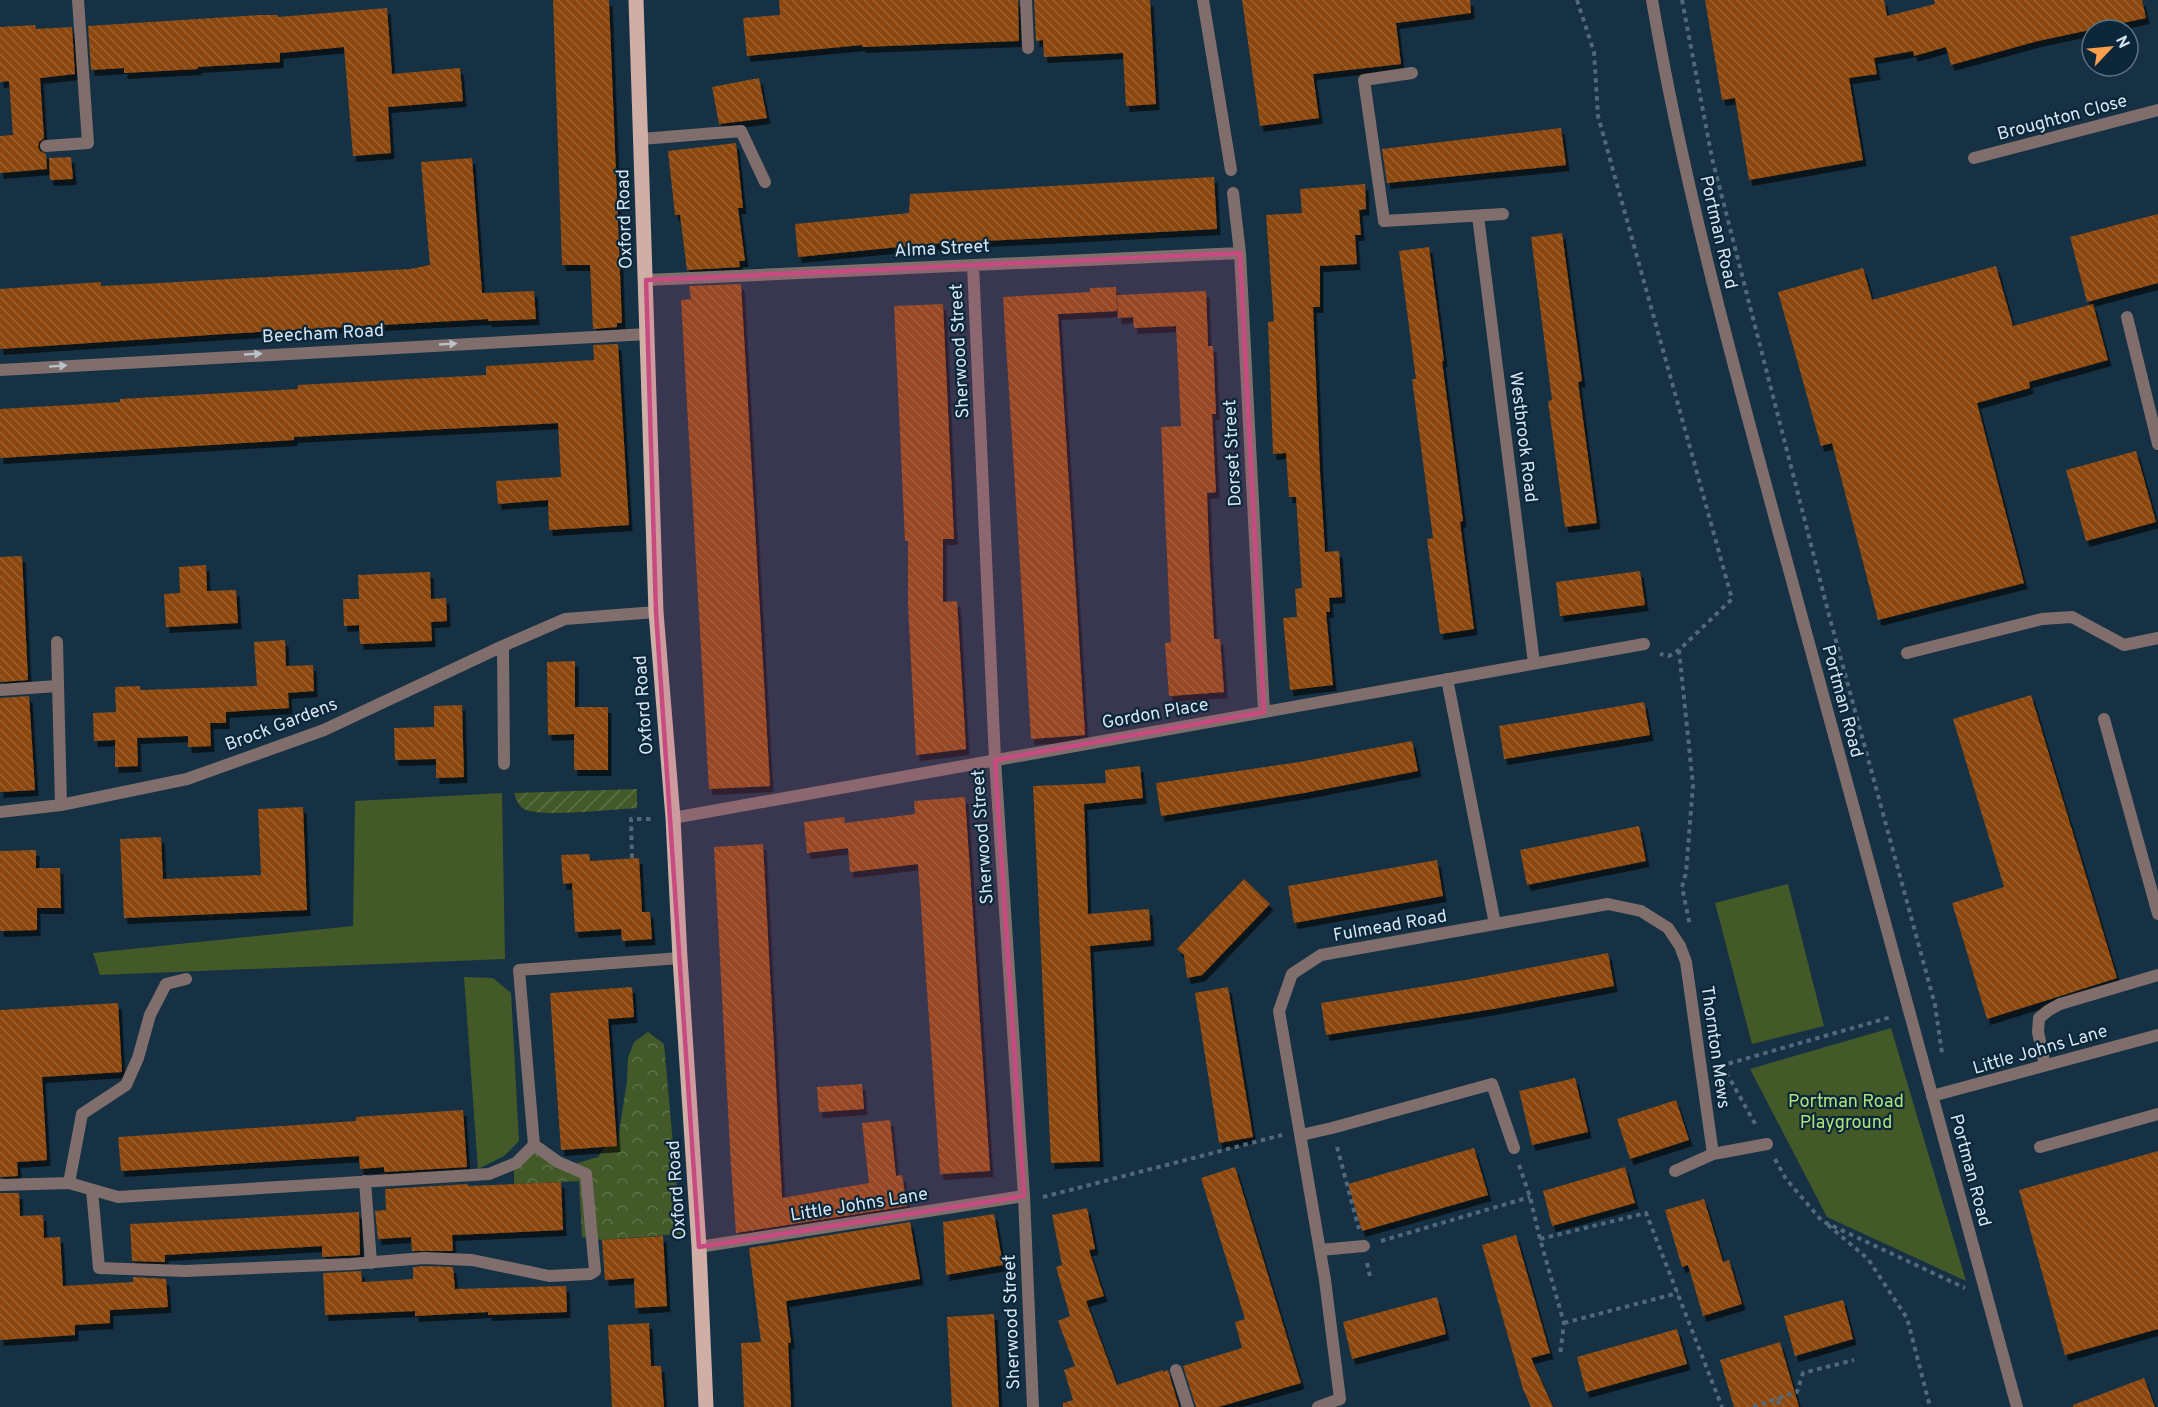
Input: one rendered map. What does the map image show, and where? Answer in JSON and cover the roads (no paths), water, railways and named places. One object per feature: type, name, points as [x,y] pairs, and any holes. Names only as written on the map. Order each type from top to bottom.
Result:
[{"type":"main road","name":"Oxford Road","points":[[636,0],[656,612],[673,818],[699,1247],[706,1407]]},
{"type":"street","points":[[46,146],[88,143],[78,0]]},
{"type":"street","points":[[1026,0],[1028,48]]},
{"type":"street","points":[[1203,0],[1231,170]]},
{"type":"street","name":"Portman Road","points":[[1652,0],[1711,278],[1908,1012],[2017,1407]]},
{"type":"street","points":[[1412,73],[1364,80],[1384,221],[1503,213]]},
{"type":"street","name":"Broughton Close","points":[[1974,158],[2158,110]]},
{"type":"street","points":[[641,139],[741,131],[765,182]]},
{"type":"street","name":"Dorset Street","points":[[1233,193],[1240,253],[1264,712]]},
{"type":"street","name":"Westbrook Road","points":[[1478,216],[1534,663]]},
{"type":"street","name":"Alma Street","points":[[646,280],[1240,253]]},
{"type":"street","name":"Sherwood Street","points":[[973,265],[996,760],[1024,1196],[1033,1407]]},
{"type":"street","points":[[2127,317],[2158,444]]},
{"type":"street","name":"Beecham Road","points":[[0,370],[648,333]]},
{"type":"street","name":"Brock Gardens","points":[[0,812],[62,805],[187,779],[324,730],[503,646],[565,620],[656,612]]},
{"type":"street","points":[[1907,653],[2042,619],[2065,617],[2072,617],[2124,645],[2158,638]]},
{"type":"street","points":[[57,642],[62,805]]},
{"type":"street","name":"Gordon Place","points":[[673,818],[1644,644]]},
{"type":"street","points":[[503,646],[504,764]]},
{"type":"street","points":[[1447,679],[1495,924]]},
{"type":"street","points":[[0,690],[57,686]]},
{"type":"street","points":[[2104,719],[2158,914]]},
{"type":"street","name":"Fulmead Road","points":[[1318,1407],[1340,1399],[1325,1280],[1279,1011],[1292,974],[1321,955],[1608,904],[1641,911],[1668,928],[1680,946]]},
{"type":"street","name":"Thornton Mews","points":[[1680,946],[1686,962],[1713,1154]]},
{"type":"street","points":[[92,1190],[99,1268],[185,1271],[371,1263],[424,1258],[472,1260],[549,1276],[590,1274],[595,1271],[586,1174],[558,1162],[534,1145],[519,970],[680,958]]},
{"type":"street","points":[[2045,1065],[2038,1032],[2039,1018],[2049,1010],[2060,1004],[2158,975]]},
{"type":"street","points":[[69,1183],[82,1114],[126,1085],[138,1058],[150,1015],[166,984],[186,979]]},
{"type":"street","name":"Little Johns Lane","points":[[1932,1096],[1947,1094],[2158,1035]]},
{"type":"street","points":[[1301,1135],[1492,1084],[1514,1148]]},
{"type":"street","points":[[2040,1147],[2158,1114]]},
{"type":"street","points":[[1675,1171],[1713,1154],[1767,1144]]},
{"type":"street","points":[[0,1185],[69,1183],[118,1197],[489,1174],[516,1163],[534,1145]]},
{"type":"street","points":[[365,1181],[371,1263]]},
{"type":"street","name":"Little Johns Lane","points":[[699,1247],[1024,1196]]},
{"type":"street","points":[[1320,1250],[1364,1246]]},
{"type":"street","points":[[1176,1370],[1188,1407]]},
{"type":"park label","name":"Portman Road Playground","points":[[1846,1111]]}]
